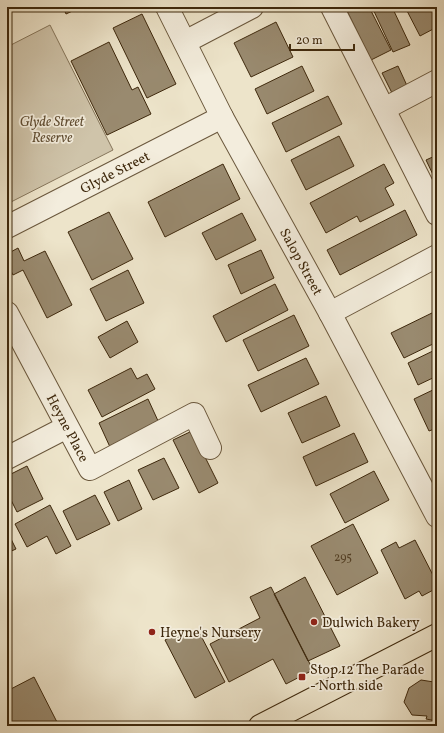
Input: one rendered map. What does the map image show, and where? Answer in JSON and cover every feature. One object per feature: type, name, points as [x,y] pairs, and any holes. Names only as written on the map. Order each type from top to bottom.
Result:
[{"type":"main road","points":[[260,726],[437,635]]},
{"type":"street","name":"Salop Street","points":[[167,7],[222,117],[330,313],[437,516]]},
{"type":"street","points":[[185,42],[252,7]]},
{"type":"street","points":[[332,7],[437,214]]},
{"type":"street","points":[[384,109],[437,81]]},
{"type":"street","name":"Glyde Street","points":[[7,226],[222,117]]},
{"type":"street","points":[[330,313],[437,256]]},
{"type":"street","name":"Heyne Place","points":[[7,313],[90,469],[194,414],[210,448]]},
{"type":"street","points":[[7,458],[68,427]]},
{"type":"green space","name":"Glyde Street Reserve","points":[[50,25],[113,150],[7,204],[7,47]]},
{"type":"building","points":[[63,7],[81,7],[66,14]]},
{"type":"building","points":[[345,7],[369,7],[391,50],[371,60]]},
{"type":"building","points":[[372,7],[392,7],[410,45],[393,52]]},
{"type":"building","points":[[405,7],[437,7],[437,27],[420,36]]},
{"type":"building","points":[[142,14],[176,84],[147,98],[113,28]]},
{"type":"building","points":[[276,22],[293,57],[251,77],[234,43]]},
{"type":"building","points":[[109,42],[132,90],[138,87],[151,114],[107,135],[71,61]]},
{"type":"building","points":[[302,66],[314,91],[267,114],[255,89]]},
{"type":"building","points":[[398,66],[409,90],[394,97],[382,73]]},
{"type":"building","points":[[328,96],[342,124],[286,152],[272,123]]},
{"type":"building","points":[[339,136],[354,166],[306,190],[291,160]]},
{"type":"building","points":[[437,155],[437,183],[426,160]]},
{"type":"building","points":[[223,164],[240,199],[165,237],[148,202]]},
{"type":"building","points":[[384,164],[394,183],[385,188],[394,205],[360,222],[357,216],[326,233],[310,203]]},
{"type":"building","points":[[405,210],[417,235],[340,275],[327,250]]},
{"type":"building","points":[[109,212],[133,259],[92,280],[68,232]]},
{"type":"building","points":[[242,213],[256,240],[216,260],[202,233]]},
{"type":"building","points":[[18,248],[24,261],[45,251],[72,305],[47,318],[23,270],[13,275],[7,263],[7,254]]},
{"type":"building","points":[[261,250],[274,278],[241,294],[228,265]]},
{"type":"building","points":[[128,270],[144,303],[106,321],[90,289]]},
{"type":"building","points":[[275,284],[288,310],[226,342],[213,316]]},
{"type":"building","points":[[436,311],[437,342],[404,358],[391,333]]},
{"type":"building","points":[[294,315],[309,346],[258,371],[243,340]]},
{"type":"building","points":[[127,321],[138,342],[110,358],[98,337]]},
{"type":"building","points":[[437,349],[437,376],[418,385],[408,363]]},
{"type":"building","points":[[306,358],[319,384],[261,412],[248,385]]},
{"type":"building","points":[[131,368],[137,379],[147,374],[155,389],[102,417],[88,390]]},
{"type":"building","points":[[437,388],[437,428],[429,431],[414,399]]},
{"type":"building","points":[[326,396],[340,426],[302,443],[288,413]]},
{"type":"building","points":[[148,399],[159,423],[110,447],[99,423]]},
{"type":"building","points":[[192,431],[218,483],[199,493],[173,440]]},
{"type":"building","points":[[354,433],[368,462],[316,486],[303,457]]},
{"type":"building","points":[[164,458],[179,488],[153,500],[138,470]]},
{"type":"building","points":[[27,466],[43,499],[17,512],[7,492],[7,476]]},
{"type":"building","points":[[374,471],[389,500],[345,523],[330,494]]},
{"type":"building","points":[[129,480],[142,509],[118,521],[104,492]]},
{"type":"building","points":[[95,495],[110,524],[77,540],[63,511]]},
{"type":"building","points":[[50,505],[71,546],[56,554],[47,536],[27,547],[15,524]]},
{"type":"building","points":[[353,524],[378,573],[337,595],[311,546]]},
{"type":"building","points":[[7,531],[16,549],[7,553]]},
{"type":"building","points":[[415,540],[437,583],[437,588],[422,596],[419,591],[405,599],[381,550],[396,542],[399,548]]},
{"type":"building","points":[[305,577],[340,646],[308,661],[274,594]]},
{"type":"building","points":[[271,587],[313,670],[286,684],[273,659],[229,682],[210,644],[260,618],[250,597]]},
{"type":"building","points":[[199,632],[225,682],[195,698],[165,640],[178,633],[182,637],[190,633],[191,636]]},
{"type":"building","points":[[34,677],[59,726],[8,726],[7,691]]},
{"type":"building","points":[[421,680],[434,682],[437,686],[437,721],[426,719],[427,716],[412,715],[404,702],[409,688]]},
{"type":"place","name":"Dulwich Bakery","points":[[314,622]]},
{"type":"place","name":"Heyne's Nursery","points":[[152,632]]},
{"type":"place","name":"Stop 12 The Parade - North side","points":[[302,677]]}]
